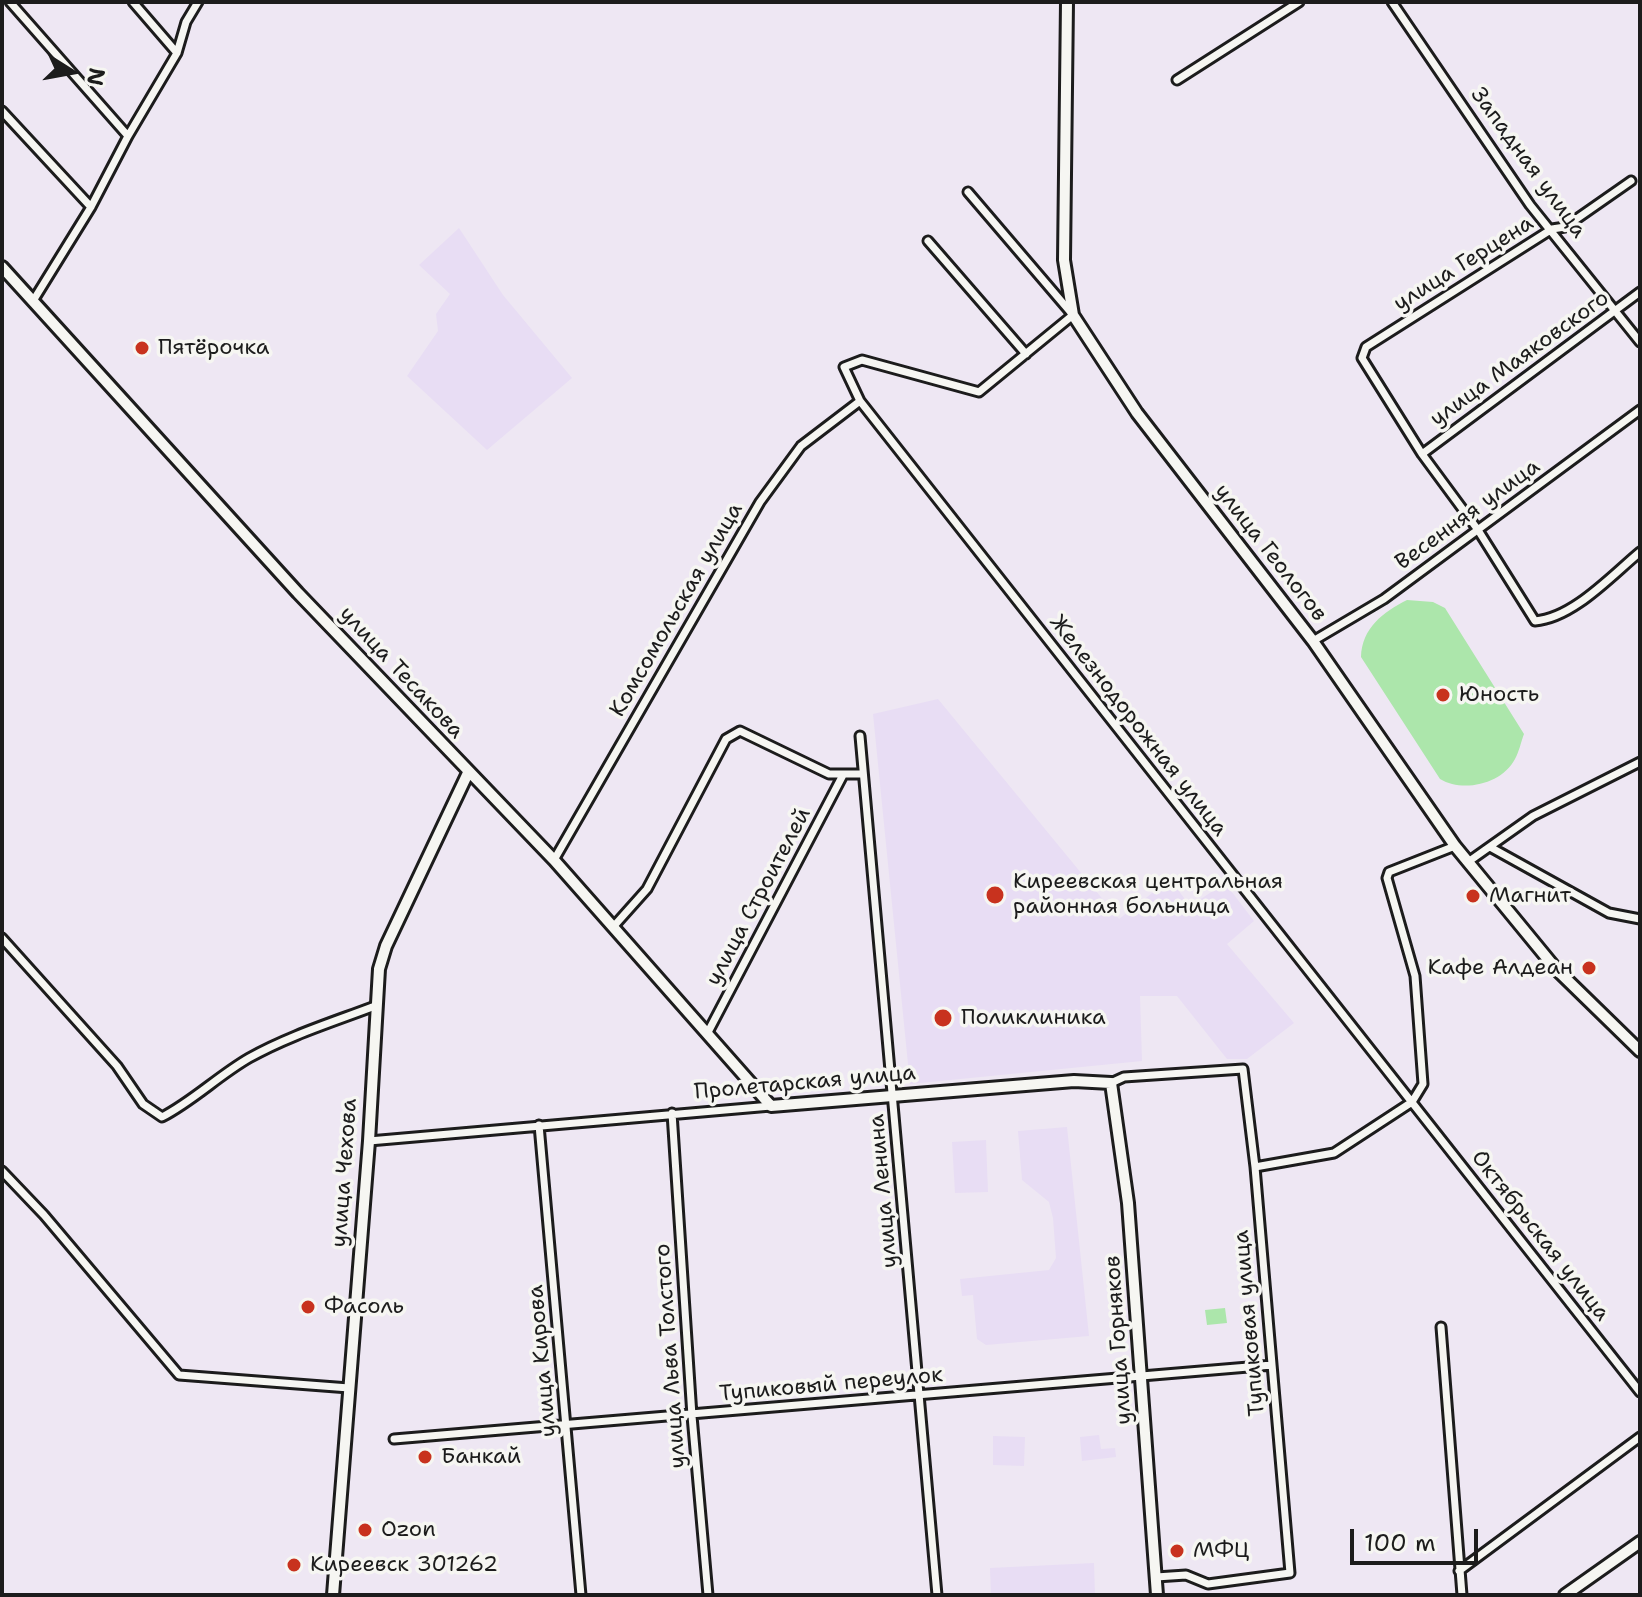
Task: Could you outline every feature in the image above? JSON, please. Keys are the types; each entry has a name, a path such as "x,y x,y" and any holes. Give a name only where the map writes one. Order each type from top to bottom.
{"main road":[{"name":"улица Геологов","path":"1067,2 1064,260 1073,315 1137,413 1313,641 1455,846 1556,969 1640,1051"},
{"name":"улица Тесакова","path":"2,267 298,593 554,860 771,1106"},
{"name":"улица Чехова","path":"333,1595 369,1141 379,969 386,946 468,773"},
{"name":"Пролетарская улица","path":"771,1106 1074,1081 1111,1083"},
{"name":"улица Горняков","path":"1111,1083 1128,1203 1157,1595"},
{"path":"1565,1595 1640,1542"}],"street":[{"path":"10,2 128,136"},
{"path":"133,2 177,53"},
{"path":"33,301 91,207 177,53 186,22 198,2"},
{"path":"1177,80 1299,2"},
{"name":"Западная улица","path":"1392,2 1530,205 1640,342"},
{"path":"2,111 91,207"},
{"name":"улица Герцена","path":"1422,454 1362,358 1366,347 1552,229 1565,227 1631,181"},
{"path":"928,241 1026,354 1073,315 968,192"},
{"name":"улица Маяковского","path":"1422,454 1640,292"},
{"name":"Железнодорожная улица","path":"1026,354 979,392 862,360 844,367 860,401 1412,1102"},
{"name":"Комсомольская улица","path":"554,860 760,502 801,446 860,401"},
{"name":"Весенняя улица","path":"1313,641 1384,599 1640,410"},
{"path":"1422,454 1478,530 1535,621 1566,613 1640,552"},
{"path":"614,926 647,889 726,739 740,731 829,774 863,774"},
{"name":"улица Ленина","path":"860,736 937,1595"},
{"path":"1468,862 1533,816 1640,762"},
{"name":"улица Строителей","path":"707,1034 843,775"},
{"path":"1255,1167 1334,1153 1412,1102 1423,1084 1415,976 1387,878 1389,872 1455,846"},
{"path":"1490,847 1609,913 1640,919"},
{"path":"2,938 117,1066 143,1104 162,1117 249,1059 283,1042 375,1006"},
{"name":"Пролетарская улица","path":"1111,1083 1124,1077 1243,1069"},
{"name":"Тупиковая улица","path":"1156,1577 1186,1575 1208,1584 1290,1573 1255,1167 1243,1069"},
{"name":"Октябрьская улица","path":"1412,1102 1640,1392"},
{"name":"Пролетарская улица","path":"369,1141 771,1106"},
{"name":"улица Льва Толстого","path":"672,1113 692,1416 708,1595"},
{"name":"улица Кирова","path":"539,1125 581,1595"},
{"path":"2,1171 44,1215 179,1375 349,1388"},
{"path":"1441,1327 1462,1595"},
{"name":"Тупиковый переулок","path":"394,1439 1272,1365"},
{"path":"1459,1571 1640,1437"}],"shaded area":[{"path":"459,228 503,295 572,378 487,450 407,376 438,331 436,314 450,294 419,265"},
{"name":"Киреевская центральная районная больница","path":"938,699 1119,919 1170,879 1190,906 1225,883 1254,921 1227,944 1294,1023 1247,1059 1227,1059 1177,996 1140,996 1142,1061 910,1084 873,714"},
{"path":"1067,1127 1089,1336 986,1345 977,1339 973,1295 962,1296 960,1279 1049,1270 1056,1258 1053,1218 1049,1202 1022,1180 1018,1131"},
{"path":"986,1140 988,1192 955,1193 952,1142"},
{"path":"1099,1435 1101,1449 1115,1448 1116,1457 1082,1461 1080,1437"},
{"path":"993,1436 1025,1437 1024,1466 993,1465"},
{"path":"1094,1563 1095,1595 991,1595 990,1568"}],"green space":[{"name":"Юность","path":"1407,600 1433,602 1445,608 1524,734 1509,768 1492,780 1460,785 1440,779 1361,657 1365,638 1375,622"},
{"path":"1225,1308 1227,1323 1207,1325 1205,1310"}],"place":[{"name":"Пятёрочка","path":"142,348"},
{"name":"Юность","path":"1443,695"},
{"name":"Киреевская центральная районная больница","path":"995,895"},
{"name":"Магнит","path":"1473,896"},
{"name":"Кафе Алдеан","path":"1589,968"},
{"name":"Поликлиника","path":"943,1018"},
{"name":"Фасоль","path":"308,1307"},
{"name":"Банкай","path":"425,1457"},
{"name":"Ozon","path":"365,1530"},
{"name":"МФЦ","path":"1177,1551"},
{"name":"Киреевск 301262","path":"294,1565"}]}
